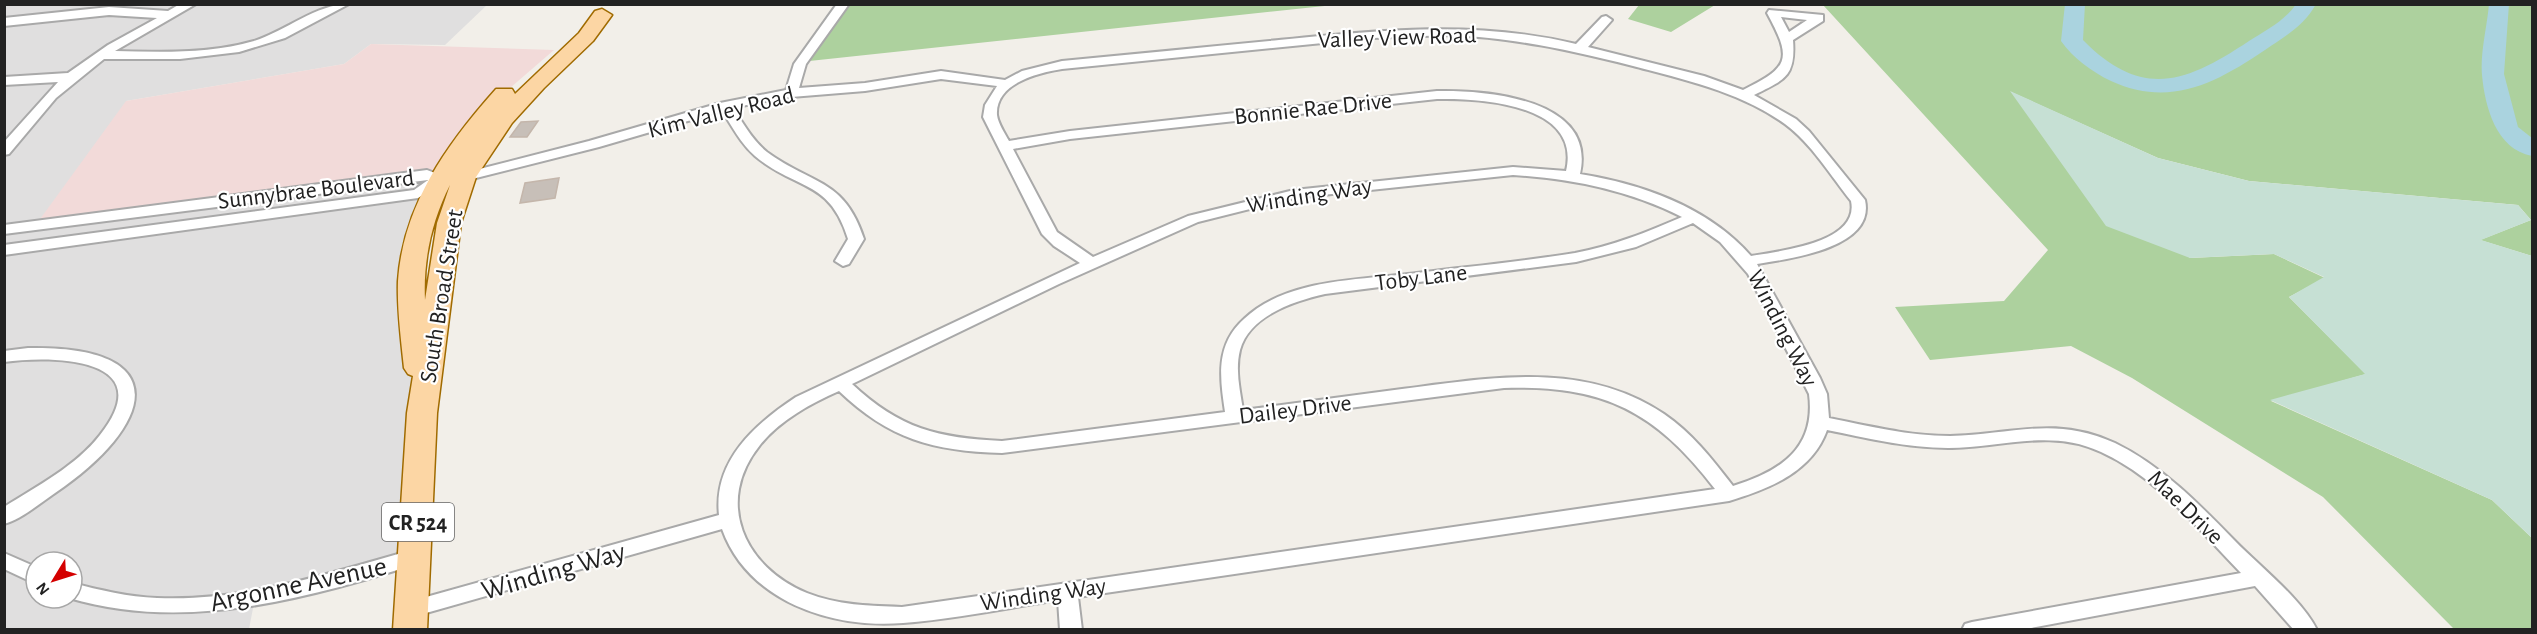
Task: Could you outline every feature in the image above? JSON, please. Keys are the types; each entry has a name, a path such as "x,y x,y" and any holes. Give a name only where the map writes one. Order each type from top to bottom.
{"main road":[{"name":"South Broad Street","path":"411,619 422,413 446,232 464,177 504,120 540,73 608,10"},
{"name":"South Broad Street","path":"422,413 412,272 418,235 438,179 479,122 510,88 540,73"}],"street":[{"path":"5,150 47,100 71,77 102,55 190,4"},
{"path":"102,55 190,55 234,50 274,38 343,4"},
{"path":"791,93 800,64 843,4"},
{"path":"4,22 109,11 172,15"},
{"path":"1579,49 1606,20"},
{"name":"Valley View Road","path":"1091,263 1059,243 1050,234 990,117 989,109 998,92 1007,84 1032,72 1062,65 1389,32 1493,33 1544,40 1699,79 1744,94 1775,111 1804,134 1852,190 1860,209 1851,228 1826,244 1749,261"},
{"path":"1744,94 1781,76 1787,69 1790,62 1787,39"},
{"name":"Kim Valley Road","path":"438,179 464,177 594,144 725,106 791,93 865,87 941,75 971,77 1007,84"},
{"path":"4,81 71,77"},
{"name":"Bonnie Rae Drive","path":"1005,146 1082,133 1437,95 1474,95 1523,105 1562,127 1575,146 1576,156 1572,176"},
{"path":"725,106 751,144 762,154 813,181 839,201 853,224 856,239 843,261"},
{"name":"Winding Way","path":"1485,172 1538,172 1572,176 1643,194 1694,217 1732,244 1749,261 1818,394 1819,422 1813,440 1791,467 1773,479 1729,494 902,615 867,614 835,609 785,591 765,578 738,548 728,520 726,501 730,481 738,462 752,442 784,413 841,382 1091,263 1192,219 1283,196 1485,172"},
{"name":"Sunnybrae Boulevard","path":"4,230 427,174 438,179 418,194 4,250"},
{"name":"Toby Lane","path":"1235,417 1228,365 1232,349 1250,323 1281,302 1325,289 1605,252 1650,237 1694,217"},
{"path":"4,357 54,352 93,357 119,372 125,381 128,394 120,422 90,457 68,475 4,517"},
{"name":"Dailey Drive","path":"841,382 874,414 896,428 920,437 972,446 1002,447 1503,382 1564,383 1608,394 1659,419 1689,445 1729,494"},
{"name":"Mae Drive","path":"1819,422 1888,437 1919,441 1960,442 2032,432 2072,436 2095,442 2142,465 2159,478 2307,630"},
{"name":"Winding Way","path":"411,619 728,520"},
{"name":"Argonne Avenue","path":"84,594 134,604 212,604 292,591 416,557"},
{"path":"4,560 24,570"},
{"path":"1972,630 2258,578"},
{"path":"1067,591 1071,630"}],"shaded area":[{"path":"4,5 487,5 445,45 371,44 344,64 126,101 427,174 438,179 418,235 416,557 255,598 249,629 5,629"},
{"path":"371,44 554,50 510,88 479,122 438,179 427,174 35,226 126,101 344,64"}],"green space":[{"path":"842,5 1334,5 800,62"},
{"path":"1639,5 1715,5 1671,32 1628,19"},
{"path":"1823,5 2532,5 2532,256 2480,240 2531,220 2518,205 2249,181 2158,158 2011,92 2190,258 2274,254 2325,278 2289,297 2366,374 2271,401 2492,500 2532,538 2532,629 2454,629 2323,497 2132,378 2071,346 1930,360 1895,307 2004,301 2048,250"},
{"path":"2010,91 2158,158 2249,181 2518,205 2531,220 2481,240 2532,256 2532,538 2492,500 2270,400 2365,374 2289,297 2324,277 2274,254 2190,258 2106,226"}],"building":[{"path":"538,121 527,137 510,137 521,122"},
{"path":"559,178 555,198 520,203 525,183"}],"waterway":[{"path":"2075,4 2072,41 2081,50 2102,67 2126,79 2165,87 2188,83 2228,64 2286,26 2298,16 2306,4"},
{"path":"2499,4 2493,74 2507,130 2532,149"}]}
